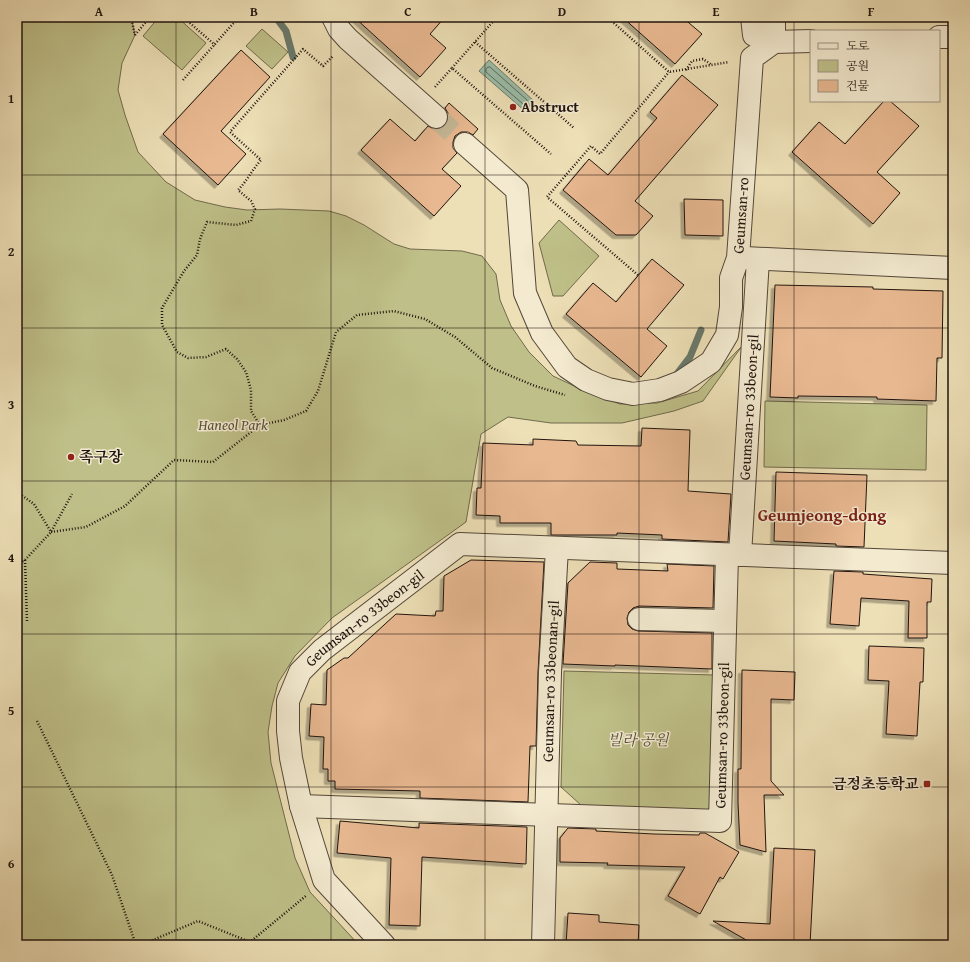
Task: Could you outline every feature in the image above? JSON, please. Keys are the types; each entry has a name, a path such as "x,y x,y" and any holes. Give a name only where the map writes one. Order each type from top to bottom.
{"street":[{"path":"333,17 339,29 348,39 436,118"},
{"path":"752,17 754,35 774,42 810,41"},
{"path":"774,17 774,42"},
{"path":"940,37 953,37"},
{"path":"752,58 774,42"},
{"name":"Geumsan-ro","path":"752,58 748,258 953,268"},
{"path":"465,144 517,190 525,293 542,333 567,366 586,380 608,389 633,394 660,390 682,382 711,362 727,335 731,307 731,278 748,258"},
{"name":"Geumsan-ro 33beon-gil","path":"546,814 720,821 724,621 733,555 748,258"},
{"name":"Geumsan-ro 33beon-gil","path":"384,945 324,880 301,806 291,758 288,731 288,701 300,672 322,650 460,544 733,555 895,554 953,563"},
{"name":"Geumsan-ro 33beonan-gil","path":"543,945 550,672 557,548"},
{"path":"639,619 724,621"},
{"path":"301,806 546,814"}],"path":[{"path":"131,17 135,35 150,17"},
{"path":"183,17 215,44"},
{"path":"183,80 239,17"},
{"path":"420,104 497,17"},
{"path":"607,17 669,72"},
{"path":"260,425 251,411 251,390 246,372 237,359 226,349 206,357 188,358 176,352 162,325 162,308 184,271 197,255 200,239 207,222 236,225 251,221 255,209 251,201 238,190 246,182 252,169 261,160 230,132 303,49 323,66 348,39"},
{"path":"475,42 574,128"},
{"path":"638,275 547,197 591,146 600,154 669,72 752,58"},
{"path":"686,70 692,61 703,59 713,65"},
{"path":"452,68 551,154"},
{"path":"51,532 86,527 125,506 174,460 213,462 260,425 284,420 306,411 318,391 336,332 357,315 394,311"},
{"path":"17,492 34,504 51,532"},
{"path":"17,564 25,560 51,532 72,494"},
{"path":"25,560 27,621"},
{"path":"37,721 112,875 136,945"},
{"path":"141,945 198,921 250,942 310,892"}],"green space":[{"name":"Haneol Park","path":"17,17 131,17 135,35 122,63 118,90 138,152 166,182 195,200 225,207 247,210 280,209 329,211 346,216 364,225 394,244 410,249 462,251 482,256 496,274 500,300 511,326 529,352 553,376 587,392 620,404 657,403 698,391 742,346 703,401 674,411 622,423 551,423 508,417 481,434 466,522 332,618 295,656 278,683 272,706 268,732 271,763 295,858 310,892 359,945 17,945"},
{"path":"159,17 177,17 206,43 182,70 143,36"},
{"path":"262,29 288,52 272,69 246,46"},
{"path":"559,220 599,256 563,296 553,296 539,243"},
{"path":"765,401 927,405 926,470 764,467"},
{"name":"빌라 공원","path":"564,671 715,675 712,810 582,806 561,787"}],"water":[{"path":"489,60 534,101 525,111 479,71"}],"building":[{"path":"354,17 445,17 430,34 446,48 420,77"},
{"path":"622,17 682,17 702,34 675,64"},
{"path":"241,50 270,77 221,131 246,154 218,185 163,134"},
{"path":"682,75 718,105 635,201 653,216 636,235 616,235 563,190 589,159 608,175 657,118 650,112"},
{"path":"883,102 891,102 919,126 877,172 900,193 873,224 792,152 819,122 845,144"},
{"path":"449,103 478,129 473,135 468,132 461,132 455,136 453,148 457,153 442,169 461,186 434,216 361,150 390,119 415,141 428,126 434,129 440,129 445,126 448,120 448,113 445,108"},
{"path":"684,199 723,200 723,236 685,235"},
{"path":"652,259 684,285 647,329 667,346 641,377 566,314 593,283 616,302"},
{"path":"775,285 873,287 873,289 943,291 942,358 937,358 936,401 877,399 877,397 770,397"},
{"path":"642,428 690,430 688,491 731,494 728,542 662,539 662,535 617,533 617,535 551,535 551,523 500,523 500,516 476,515 477,488 481,488 483,443 533,445 533,439 576,441 578,445 641,446"},
{"path":"776,472 867,475 864,547 774,541"},
{"path":"471,560 544,562 538,672 536,746 530,746 528,802 420,798 420,791 335,789 335,781 328,781 328,769 323,769 324,737 309,736 311,704 326,705 327,670 344,658 348,658 396,614 435,616 436,611 443,611 444,576"},
{"path":"590,562 617,563 617,569 668,571 667,564 714,566 713,608 639,606 633,608 629,612 627,618 628,625 632,629 638,631 712,633 712,669 563,664 568,583"},
{"path":"834,571 863,572 863,574 932,579 931,602 927,602 927,638 908,638 909,601 861,598 859,626 830,624"},
{"path":"869,646 924,648 923,682 920,682 917,736 886,734 889,681 868,680"},
{"path":"742,670 795,672 794,700 771,699 771,781 784,795 764,795 766,852 740,845 738,769 741,769"},
{"path":"340,821 419,828 419,823 527,827 526,864 422,857 420,926 389,925 391,858 337,853"},
{"path":"568,828 654,834 699,835 700,833 705,833 739,852 723,879 720,877 700,914 668,896 685,867 560,862 560,838"},
{"path":"774,848 815,850 810,945 755,945 713,921 770,924"},
{"path":"568,913 599,915 599,922 639,925 638,945 566,945"}],"waterway":[{"path":"277,19 286,31 293,57"},
{"path":"677,374 690,357 701,330"}],"tunnel":[{"path":"436,117 465,144"}],"place":[{"name":"Abstruct","path":"513,107"},
{"name":"족구장","path":"71,457"},
{"name":"금정초등학교","path":"927,784"}],"district":[{"name":"Geumjeong-dong","path":"822,515"}]}
